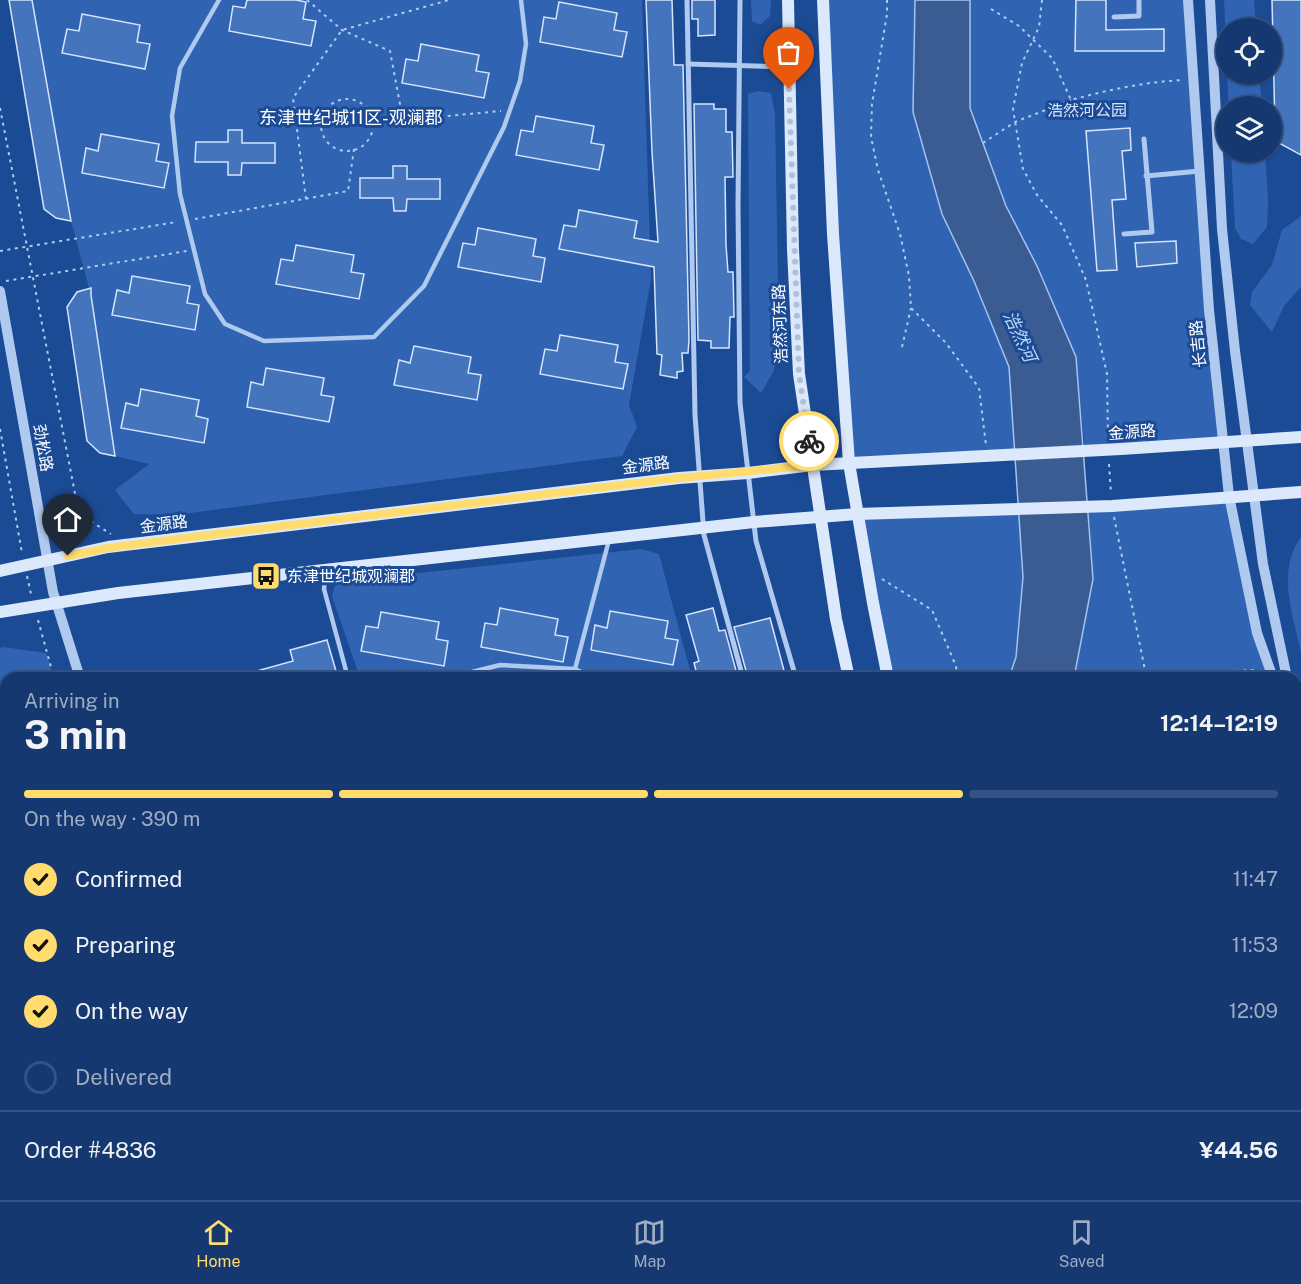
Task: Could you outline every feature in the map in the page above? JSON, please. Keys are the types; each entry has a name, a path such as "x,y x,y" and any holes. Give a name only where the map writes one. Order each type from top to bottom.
{"main road":[{"name":"浩然河东路","path":"788,0 788,67 799,374 836,619 848,672"},
{"path":"823,0 833,234 849,463 887,672"},
{"name":"金源路","path":"0,571 129,545 699,476 813,465 1108,450 1301,437"},
{"path":"0,612 118,593 754,522 857,514 1112,506 1301,492"}],"street":[{"path":"687,0 695,415 703,527 741,672"},
{"path":"740,0 738,206 740,403 756,541 794,672"},
{"path":"1114,17 1139,16 1139,0"},
{"name":"长吉路","path":"1188,0 1209,310 1229,496 1257,633 1272,672"},
{"path":"1210,0 1222,229 1263,564 1286,672"},
{"path":"688,64 788,67"},
{"path":"1125,234 1152,232 1144,139"},
{"path":"1146,176 1200,171"},
{"name":"劲松路","path":"0,291 48,561 57,603 78,672"}],"lane":[{"path":"219,0 180,68 172,116 180,194 205,294 225,324 264,341 374,337 424,286 499,138 520,81 526,44 520,0"},
{"path":"575,669 610,537"},
{"path":"326,569 324,589 346,672"},
{"path":"472,672 500,665 575,669 581,672"}],"path":[{"path":"307,0 342,30 390,51 403,120"},
{"path":"306,199 293,98 342,30 449,0"},
{"path":"887,0 887,14 872,104 871,137 878,170 900,234 909,276 912,308 902,348"},
{"path":"1042,0 1039,27 1022,63 1013,109 1023,169 1037,195 1062,225 1086,280 1107,374 1108,450 1112,506 1144,672"},
{"path":"991,9 1019,26 1052,58 1071,100"},
{"path":"982,143 1016,122 1071,100 1147,83 1194,80"},
{"path":"343,99 360,102 371,114 373,123 369,139 354,149 337,149 324,138 321,130 321,122 328,106 343,99"},
{"path":"0,108 79,514 129,545"},
{"path":"373,123 510,110"},
{"path":"0,282 194,249"},
{"path":"912,308 946,343 979,388 988,456"},
{"path":"867,569 932,610 956,672"}],"green space":[{"path":"32,0 642,0 651,279 629,405 637,427 622,456 175,515 134,514 115,490 149,464 115,456 91,295 71,221"},
{"path":"751,0 771,0 770,16 760,25 752,21"},
{"path":"823,0 915,0 913,112 942,214 974,281 1009,367 1015,455 849,463"},
{"name":"浩然河公园","path":"970,0 1188,0 1223,442 1085,451 1076,357 1037,266 1006,206 970,108"},
{"path":"1224,0 1254,0 1255,18 1225,18"},
{"path":"1228,84 1260,84 1261,96 1228,96"},
{"path":"758,91 771,93 775,114 779,348 774,370 761,393 744,377 750,371 748,94"},
{"path":"1232,162 1266,162 1267,227 1253,244 1241,239 1235,228"},
{"path":"1301,216 1301,287 1284,306 1272,332 1250,305 1252,292 1272,265 1282,230"},
{"path":"1229,496 1272,672 1075,672 1093,579 1088,506"},
{"path":"1019,508 1022,572 1021,616 1011,672 887,672 857,514"},
{"path":"1301,537 1301,652 1291,608 1288,579 1293,550"},
{"path":"641,549 659,554 690,672 358,672 332,596 336,582"},
{"path":"0,648 46,653 52,672 0,672"}],"water":[{"name":"浩然河","path":"915,0 970,0 970,108 1006,206 1037,266 1076,357 1093,579 1075,672 1011,672 1016,657 1023,577 1009,367 974,281 942,214 913,112"}],"building":[{"path":"9,0 32,0 71,221 56,218 44,209"},
{"path":"247,0 306,2 303,19 316,21 311,46 229,31 233,6 245,8"},
{"path":"646,0 672,0 674,65 683,65 689,340 688,353 682,353 683,371 677,372 677,378 660,375 662,355 657,354 654,267 559,249 564,225 576,227 579,210 637,221 634,238 658,242"},
{"path":"692,0 715,0 715,35 698,36 698,19 692,19"},
{"path":"1076,0 1106,0 1106,30 1164,29 1164,51 1075,51"},
{"path":"1272,0 1301,0 1301,155 1282,145 1282,96 1274,96 1274,84 1282,84 1282,18 1272,18"},
{"path":"559,2 617,13 614,30 627,32 622,57 540,42 544,17 556,19"},
{"path":"82,14 140,25 137,42 150,44 145,69 62,53 67,29 79,31"},
{"path":"421,44 479,55 476,71 489,73 484,98 402,83 406,59 418,61"},
{"path":"694,104 714,104 714,109 726,109 726,132 732,132 733,177 725,177 728,272 733,272 734,317 730,317 729,348 711,348 711,341 698,340"},
{"path":"536,116 594,126 591,143 604,145 599,170 516,155 521,130 533,132"},
{"path":"1130,128 1131,150 1122,151 1126,199 1112,200 1117,270 1097,271 1086,131"},
{"path":"228,130 242,130 242,143 275,143 275,163 242,163 241,175 228,175 228,162 195,162 196,142 228,142"},
{"path":"101,134 159,144 156,161 169,163 164,188 82,173 86,148 98,151"},
{"path":"393,166 407,166 407,179 440,179 440,199 407,199 406,211 394,211 393,198 360,198 360,178 393,178"},
{"path":"478,228 536,239 533,256 545,258 541,282 458,267 463,243 475,245"},
{"path":"1176,241 1177,263 1137,267 1135,243"},
{"path":"296,245 354,255 351,272 364,274 359,299 276,284 281,259 293,261"},
{"path":"132,276 190,286 187,303 199,305 195,330 112,315 117,290 129,293"},
{"path":"91,288 115,456 100,453 87,441 67,307 77,292"},
{"path":"560,335 618,345 615,362 628,364 623,389 540,374 545,349 557,351"},
{"path":"414,346 471,357 468,373 481,375 477,400 394,385 399,360 410,363"},
{"path":"266,368 324,378 321,395 334,397 329,422 247,407 251,382 263,385"},
{"path":"141,389 199,400 196,416 208,419 204,443 121,428 126,403 138,406"},
{"path":"500,608 558,619 555,635 568,637 563,662 481,647 485,623 497,625"},
{"path":"713,608 719,631 725,630 736,672 696,672 694,663 699,661 686,615"},
{"path":"610,611 668,621 665,638 678,640 673,665 591,650 595,625 607,628"},
{"path":"381,612 439,622 436,639 448,641 444,666 361,651 366,626 378,628"},
{"path":"770,618 784,672 746,672 734,627"},
{"path":"327,640 336,672 253,672 293,661 290,650"}],"way so far":[{"path":"789,89 799,374 809,441"}],"place":[{"name":"东津世纪城观澜郡","path":"266,576"}],"district":[{"name":"东津世纪城11区-观澜郡","path":"351,117"}],"route":[{"path":"68,556 108,548 192,537 679,478 813,465 809,441"}]}
